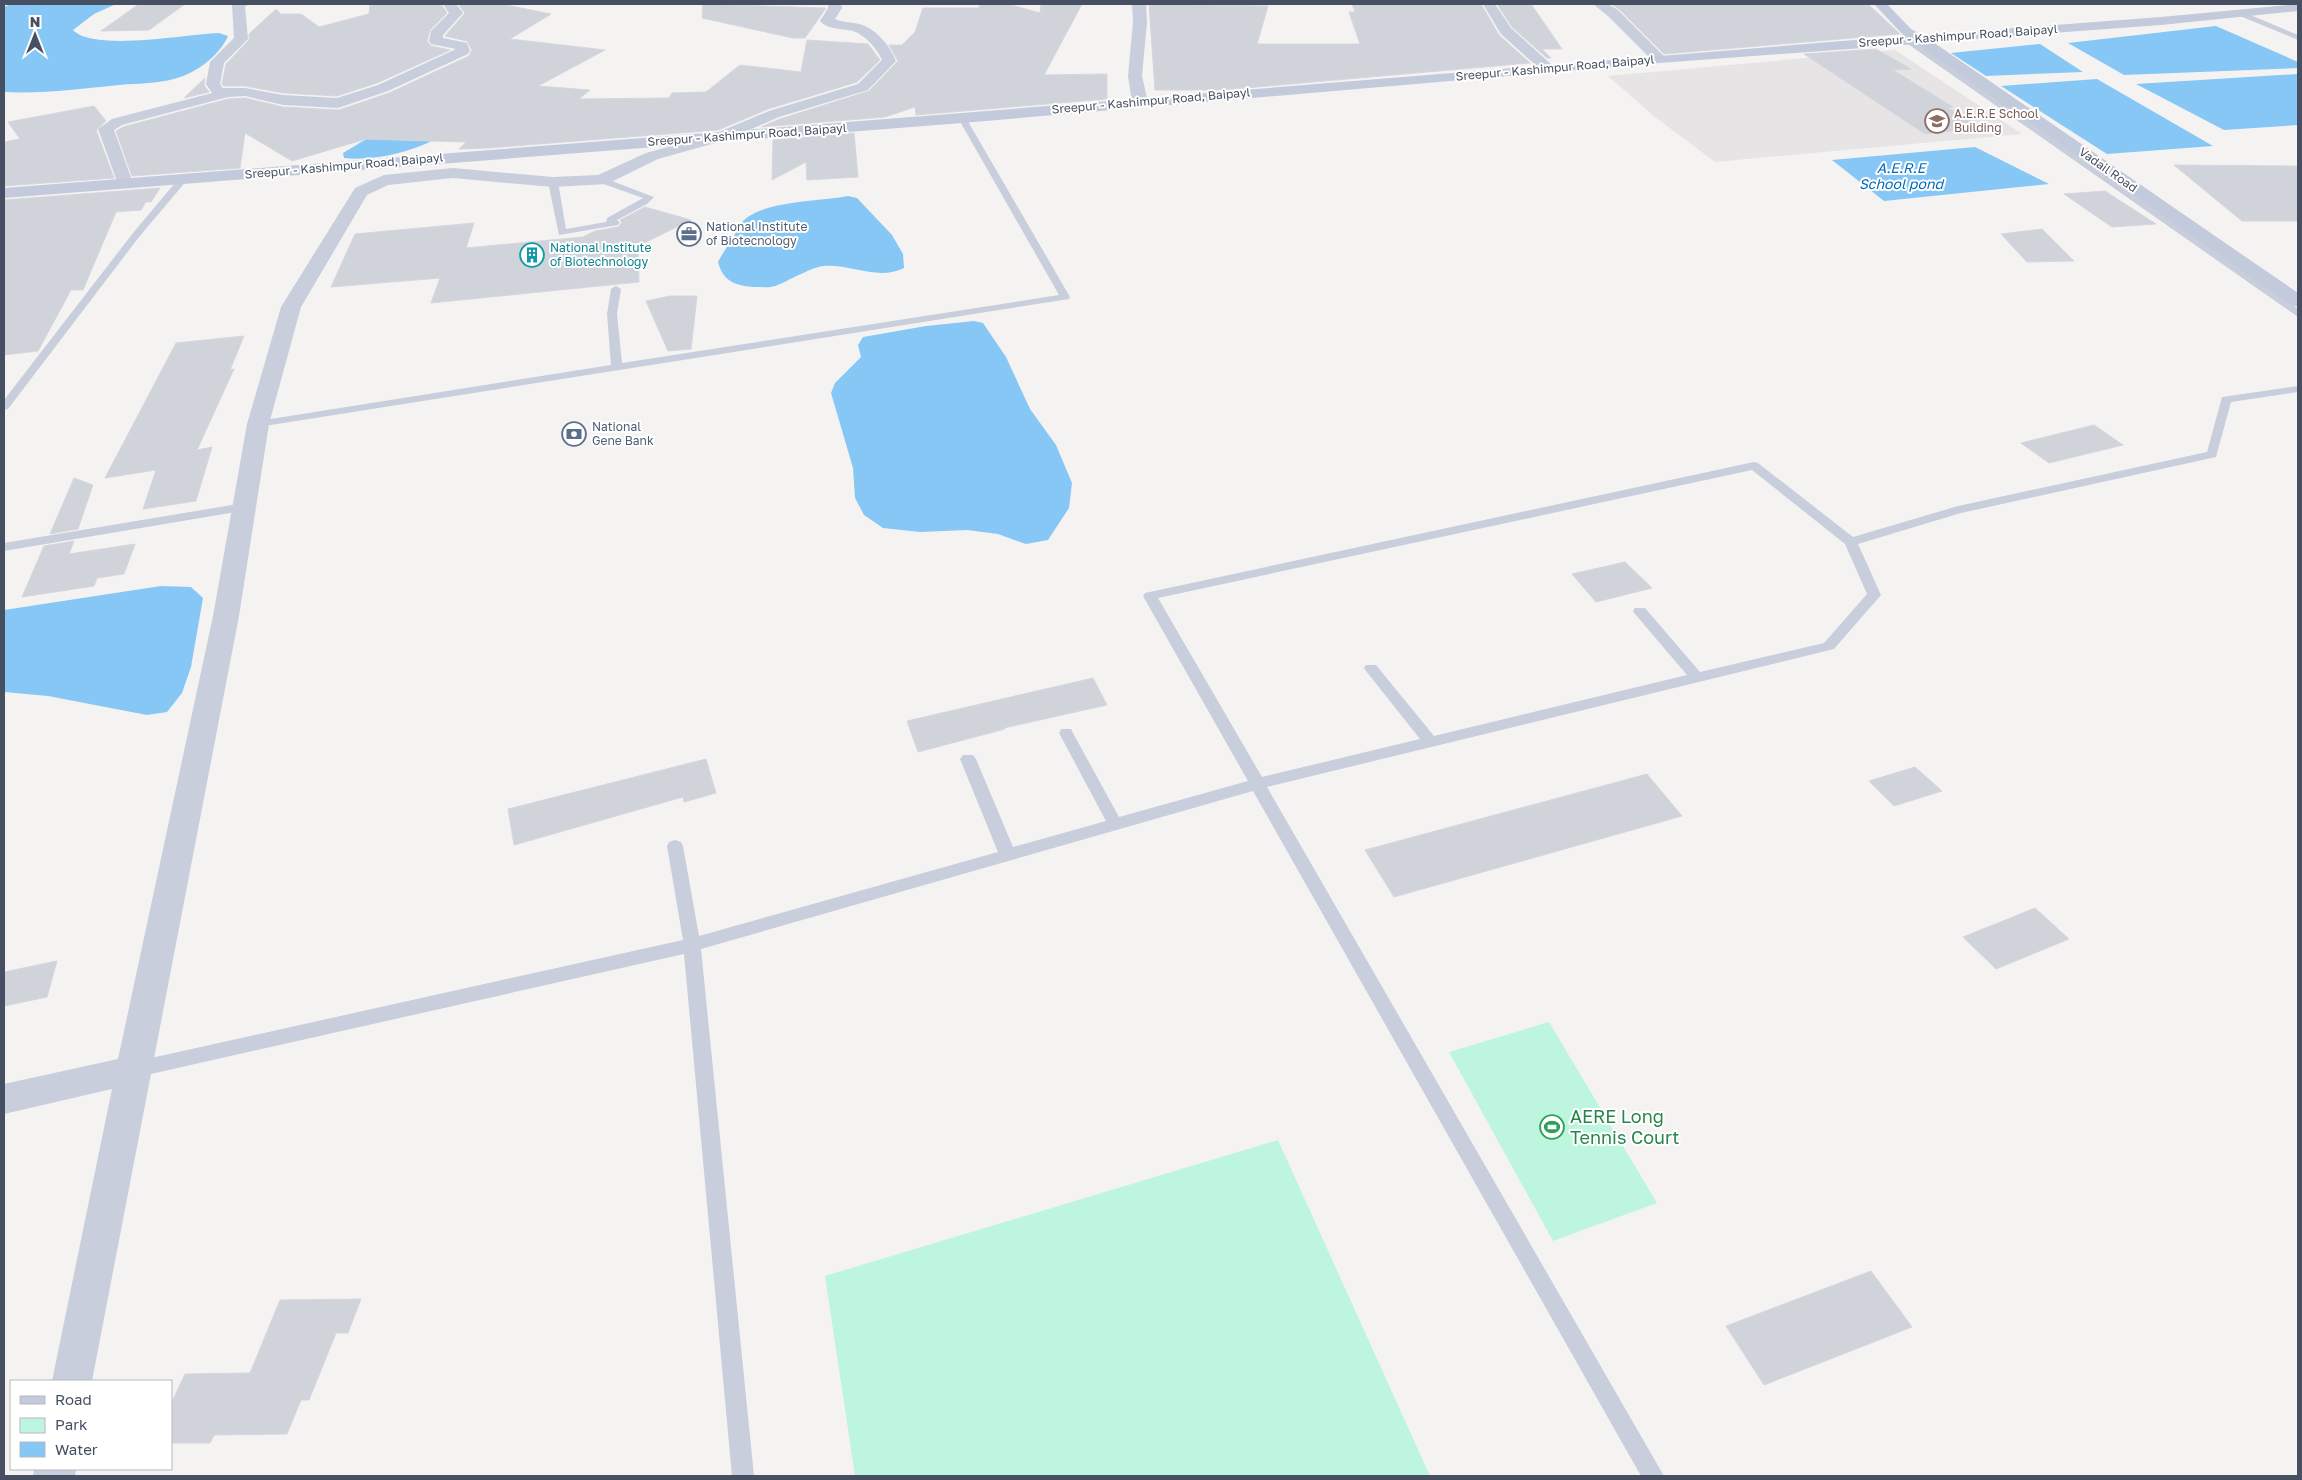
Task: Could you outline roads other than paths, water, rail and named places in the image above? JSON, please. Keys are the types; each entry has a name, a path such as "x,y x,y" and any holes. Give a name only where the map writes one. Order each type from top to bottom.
{"street":[{"path":"241,4 238,5 242,14 239,29 241,39 217,62 213,84 218,91 245,92 283,100 338,103 383,88 463,51 462,46 436,41 436,34 456,13 449,4"},
{"path":"72,1380 133,1070 224,626 258,424 291,307 361,192 384,180 452,173 553,182 601,180 652,156 720,137 774,114 863,86 889,61 880,45 861,29 843,27 827,21 835,8 834,4"},
{"path":"1139,4 1140,22 1134,76 1140,102"},
{"path":"1489,4 1506,31 1547,68"},
{"path":"1599,4 1613,13 1659,59"},
{"name":"Vadail Road","path":"1880,4 1914,39 2298,301"},
{"name":"Sreepur - Kashimpur Road, Baipayl","path":"4,193 962,118 1547,68 2243,14 2298,7"},
{"path":"125,183 106,129 118,122 228,92"},
{"path":"4,1099 133,1070"}],"lane":[{"path":"2243,14 2298,38"},
{"path":"1914,39 2298,314"},
{"path":"258,424 1065,297 962,118"},
{"path":"4,407 136,235 183,179"},
{"path":"553,182 562,233 615,223 610,220 644,202 649,197 601,180"},
{"path":"616,289 612,314 617,368"},
{"path":"1851,542 1958,510 2212,454 2226,399 2298,389"},
{"path":"133,1070 692,945 1257,784 1829,646 1874,595 1851,542 1754,466 1150,596 1257,784 1653,1476"},
{"path":"4,547 244,507"},
{"path":"1640,611 1697,678"},
{"path":"1372,668 1430,742"},
{"path":"1066,732 1115,824"},
{"path":"968,758 1008,855"},
{"path":"675,846 692,945 743,1476"}],"water":[{"path":"11,4 116,4 94,14 73,30 84,36 100,40 142,40 219,33 228,36 220,49 209,60 196,70 176,79 61,91 4,92 4,7"},
{"path":"2216,26 2298,62 2298,68 2124,75 2068,43"},
{"path":"2040,44 2083,72 1986,76 1951,53"},
{"path":"2298,74 2298,125 2224,130 2136,84"},
{"path":"2097,79 2213,146 2107,154 2001,86"},
{"path":"368,138 434,140 413,149 390,155 355,159 344,158 343,153"},
{"name":"A.E.R.E School pond","path":"1975,147 2049,184 1884,201 1832,160"},
{"path":"848,196 857,198 892,235 903,254 904,268 894,272 875,273 824,266 775,286 768,287 737,284 727,278 720,269 718,262 738,228 747,217 759,211 789,203"},
{"path":"974,321 983,323 1006,357 1030,409 1056,445 1072,483 1069,508 1048,540 1026,544 998,534 967,530 920,532 883,528 864,515 855,498 853,468 831,393 835,383 861,357 858,345 863,337 926,326"},
{"path":"161,586 191,587 203,598 191,667 182,693 167,712 147,715 48,696 4,692 4,610"}],"place":[{"name":"A.E.R.E School Building","path":"1937,121"},
{"name":"National Institute of Biotecnology","path":"689,234"},
{"name":"National Institute of Biotechnology","path":"532,255"},
{"name":"National Gene Bank","path":"574,434"},
{"name":"AERE Long Tennis Court","path":"1552,1127"}]}
